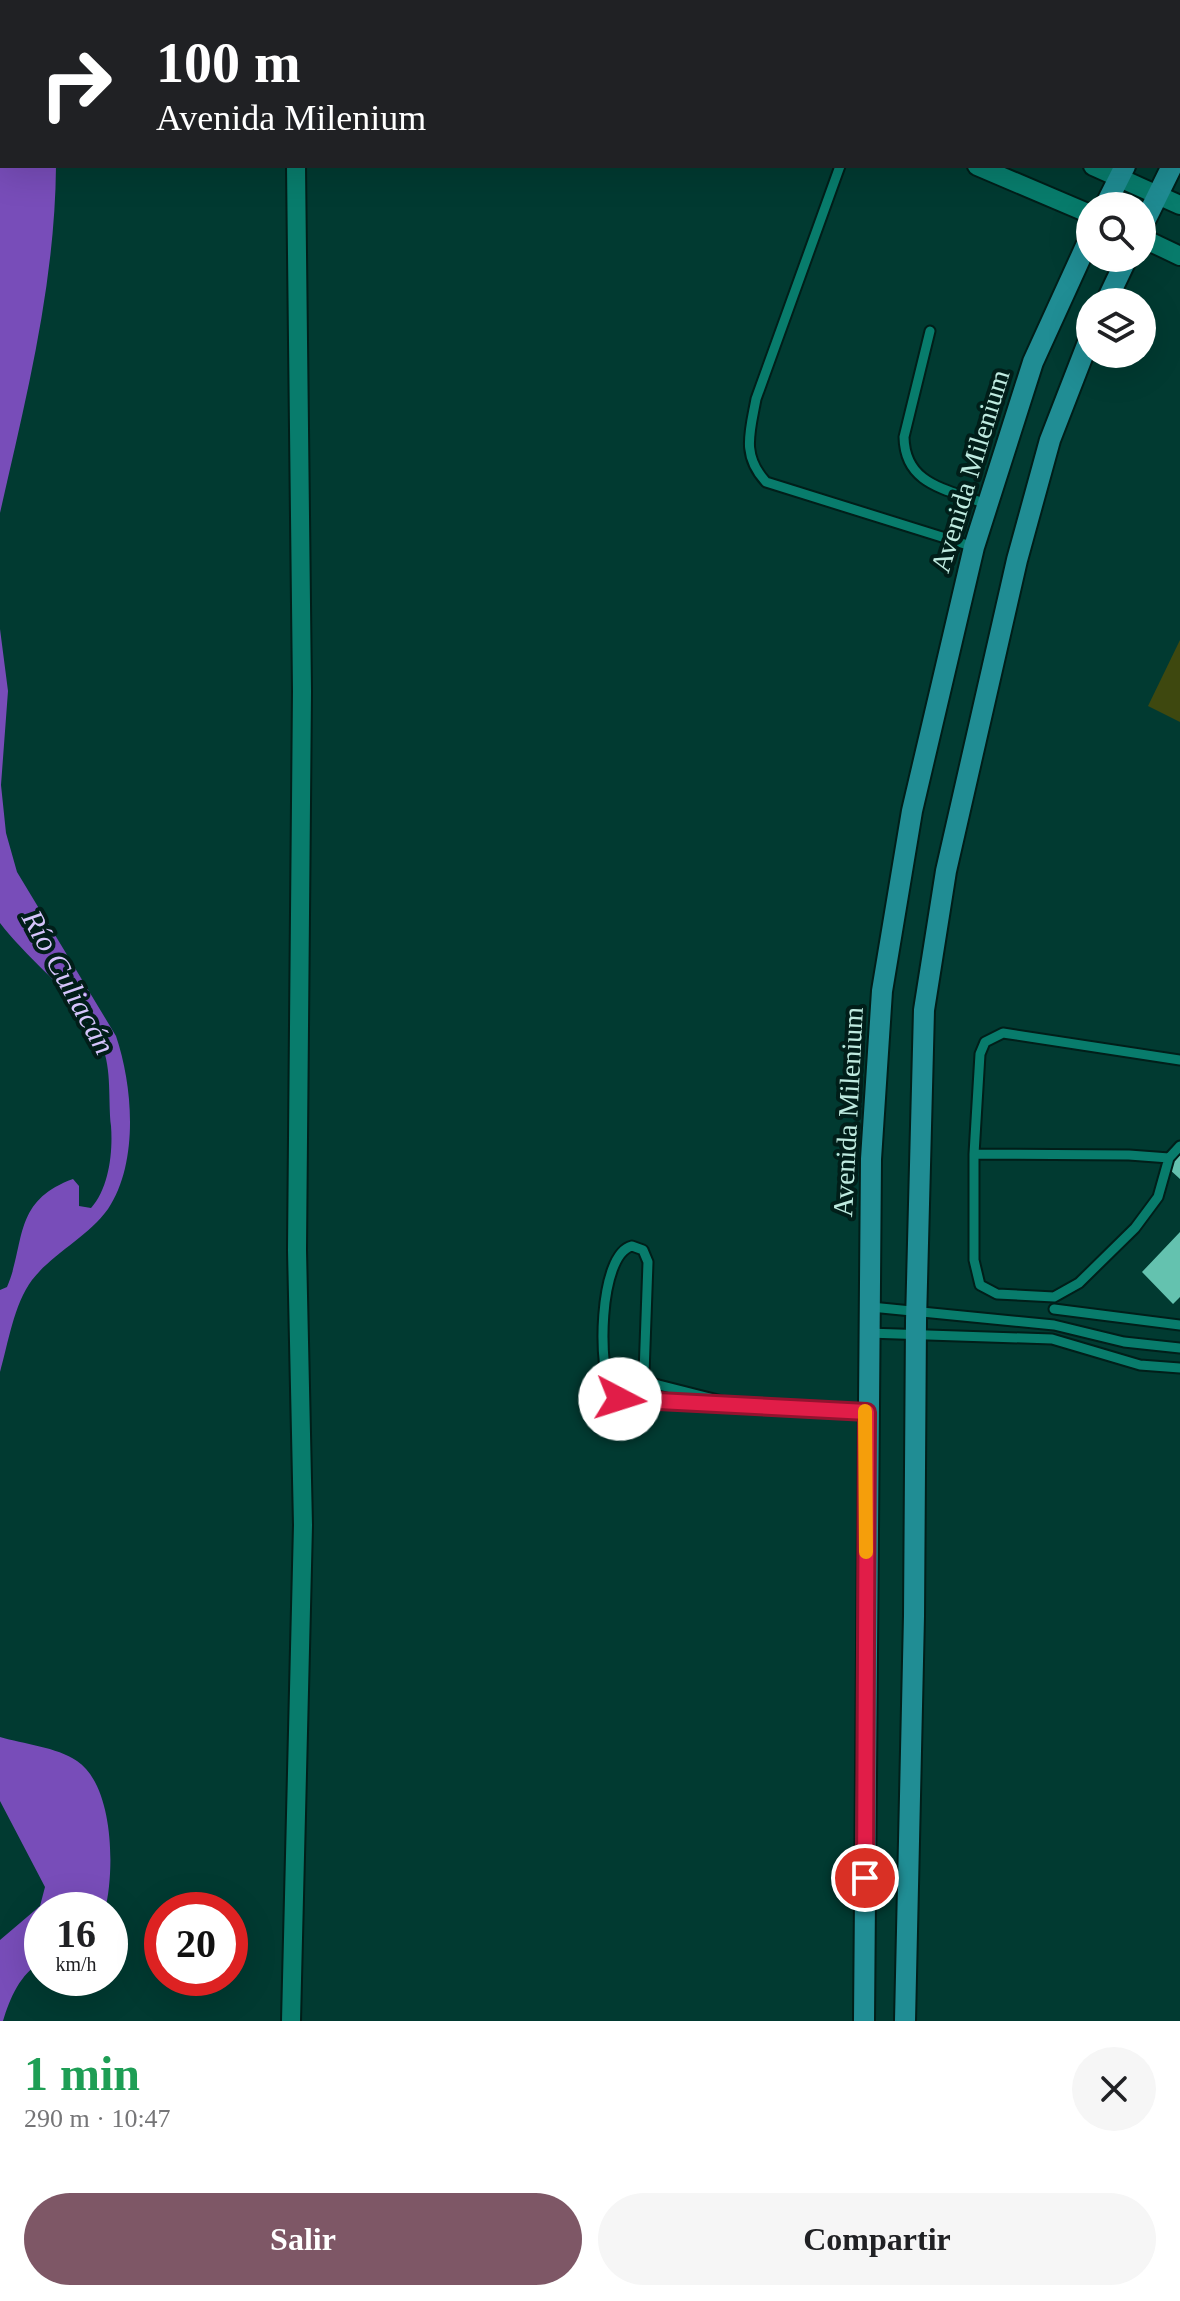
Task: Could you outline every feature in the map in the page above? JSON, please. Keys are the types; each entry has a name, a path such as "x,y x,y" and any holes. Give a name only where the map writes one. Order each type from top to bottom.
{"street":[{"path":"291,2021 303,1525 297,1250 302,691 296,168"},
{"path":"982,168 1076,208"},
{"path":"1156,198 1171,168"},
{"path":"1112,192 1122,171 1180,205"},
{"path":"1156,245 1180,256"},
{"name":"Avenida Milenium","path":"864,2021 868,1333 872,1143 882,991 912,811 974,547 1033,362 1076,268"},
{"path":"905,2021 914,1632 915,1334 924,1010 946,871 1017,560 1050,440 1078,368"}],"lane":[{"path":"839,168 756,399 749,438 751,466 766,482 974,547"},
{"path":"930,331 904,437 904,454 910,468 920,478 986,504"},
{"path":"1180,1060 1003,1033 992,1037 980,1054 974,1154 974,1260 980,1285 997,1294 1054,1297 1079,1283 1135,1228 1158,1197 1169,1158 1180,1146"},
{"path":"974,1154 1169,1158"},
{"path":"643,1402 648,1262 643,1250 632,1246 619,1253 606,1284 606,1381 613,1396 643,1402 867,1412"},
{"path":"1052,1339 1054,1297"},
{"path":"869,1307 1054,1325 1124,1342 1180,1348"},
{"path":"1054,1309 1180,1325"},
{"path":"868,1333 1052,1339 1140,1365 1180,1368"},
{"path":"643,1381 739,1406"}],"green space":[{"path":"1180,640 1180,722 1148,706"}],"water":[{"path":"0,168 56,168 45,298 0,513"},
{"name":"Río Culiacán","path":"0,629 8,691 1,785 6,833 17,872 116,1036 126,1078 130,1124 125,1170 118,1190 100,1219 32,1280 16,1312 0,1372 0,1290 7,1287 30,1211 53,1188 73,1179 79,1186 79,1206 91,1208 106,1180 111,1136 107,1065 93,1028 69,997 0,923"},
{"path":"0,1737 60,1752 77,1761 89,1773 105,1809 110,1852 108,1892 44,1892 45,1887 0,1801"},
{"path":"24,1920 24,1978 3,2021 0,2021 0,1940"}],"building":[{"path":"1180,1155 1180,1179 1168,1168"},
{"path":"1180,1232 1180,1297 1173,1304 1142,1272"}],"slow traffic":[{"path":"865,1411 866,1552"}],"route":[{"path":"620,1399 867,1412 865,1878"}]}
